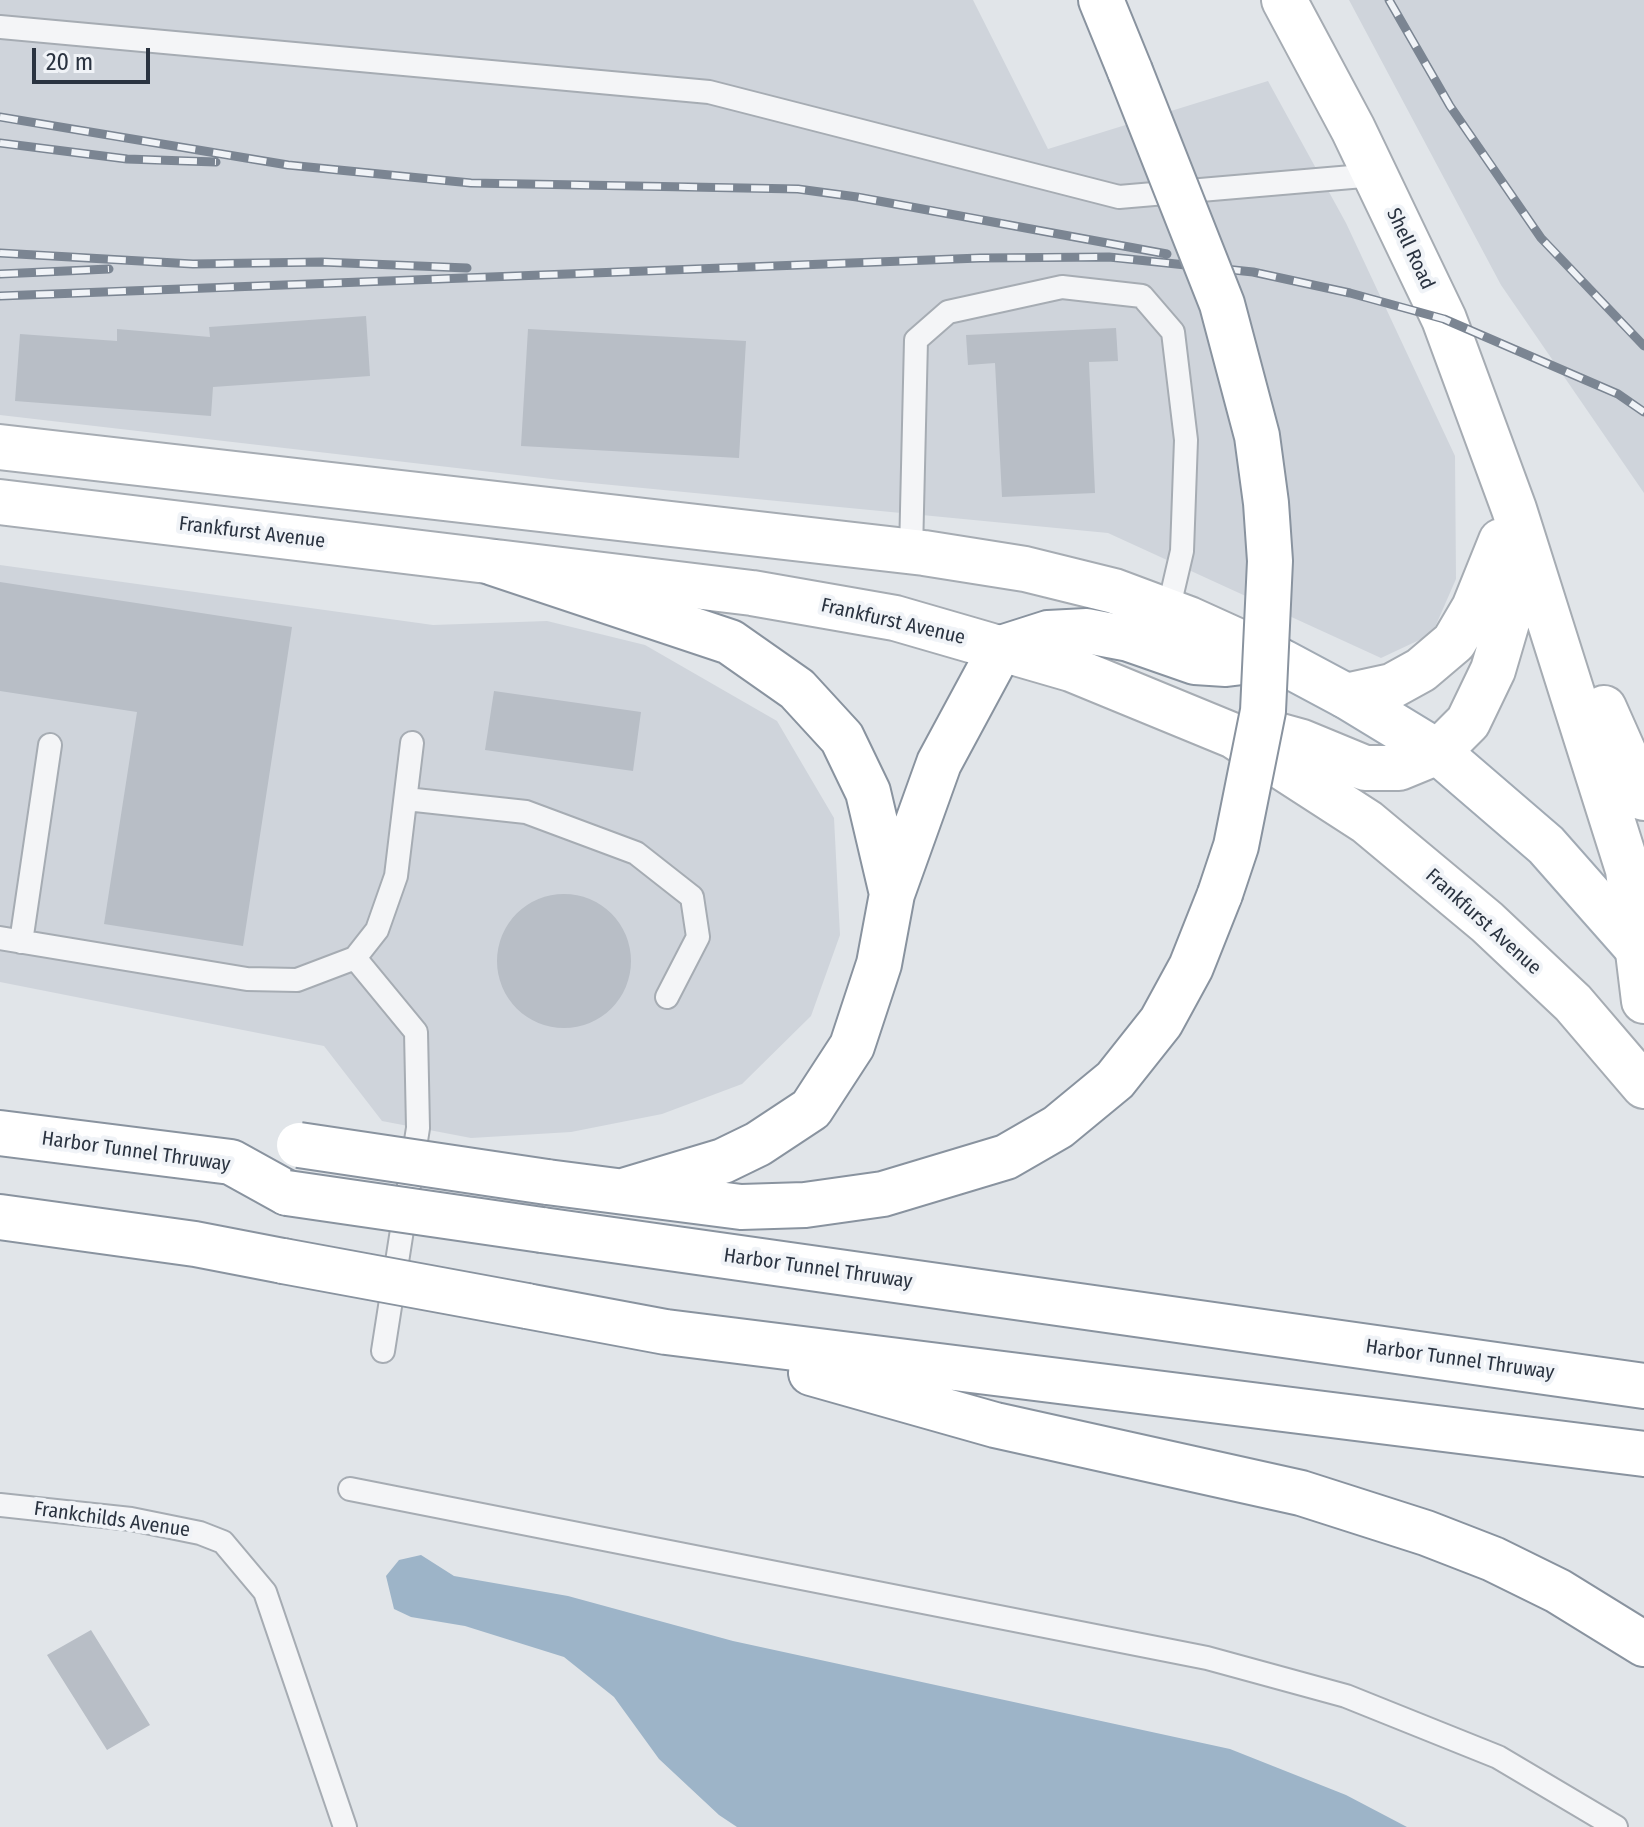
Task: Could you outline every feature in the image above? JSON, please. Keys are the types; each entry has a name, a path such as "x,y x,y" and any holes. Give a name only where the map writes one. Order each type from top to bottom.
{"main road":[{"path":"231,1162 299,1145 741,1207 805,1205 883,1194 1006,1157 1058,1127 1124,1068 1161,1022 1191,967 1236,846 1263,711 1270,561 1257,436 1222,304 1101,0"},
{"name":"Shell Road","path":"1284,0 1375,175 1444,319 1514,509 1628,870 1644,1001"},
{"path":"0,447 911,552 1025,569 1114,591 1275,658 1346,696 1438,752 1546,845 1640,950"},
{"name":"Frankfurst Avenue","path":"0,502 752,593 895,618 1001,648 1141,695 1234,736 1367,822 1487,922 1573,1003 1644,1086"},
{"path":"1346,696 1392,686 1421,670 1454,642 1474,608 1514,509"},
{"path":"1234,736 1273,734 1365,768 1399,768 1438,752 1468,722 1493,670 1508,619 1514,509"},
{"name":"Shell Road","path":"1514,509 1644,798"},
{"path":"493,563 730,642 797,689 842,738 868,792 892,894"},
{"path":"623,1191 723,1161 758,1144 811,1109 852,1046 879,964 892,894 939,763 1001,648 1048,633 1087,631 1129,639 1195,662 1226,664 1275,658"},
{"name":"Harbor Tunnel Thruway","path":"0,1133 231,1162 287,1193 1644,1386"},
{"path":"0,1217 195,1244 666,1332 1644,1454"},
{"path":"666,1332 995,1425 1301,1493 1493,1559 1558,1591 1644,1644"}],"lane":[{"path":"0,27 709,92 1119,197 1375,175"},
{"path":"911,552 916,340 948,312 1062,287 1142,296 1173,332 1186,440 1182,551 1168,611"},
{"path":"50,745 10,940 247,979 297,980 355,958 377,930 396,876 412,743"},
{"path":"406,799 526,812 636,853 692,897 698,937 667,997"},
{"path":"355,958 416,1032 418,1128 383,1351"},
{"path":"350,1489 1207,1658 1346,1696 1498,1757 1616,1827"},
{"name":"Frankchilds Avenue","path":"0,1505 131,1519 200,1533 223,1542 265,1592 345,1827"}],"shaded area":[{"path":"0,0 973,0 1048,149 1268,81 1346,223 1455,456 1456,579 1432,634 1381,658 1108,533 560,480 0,415"},
{"path":"1349,0 1644,0 1644,493 1501,285"},
{"path":"0,565 433,625 547,621 645,645 777,721 834,818 840,935 811,1016 742,1084 662,1114 571,1132 471,1138 382,1121 324,1046 0,982"}],"water":[{"path":"421,1555 454,1576 568,1596 733,1641 1230,1749 1346,1795 1407,1827 737,1827 719,1815 659,1759 614,1697 564,1657 465,1626 411,1617 394,1609 386,1576 399,1560"}],"building":[{"path":"366,316 370,376 213,387 211,416 15,401 20,334 117,341 117,329 210,337 209,327"},
{"path":"1116,328 1118,361 1089,362 1095,493 1002,497 995,363 968,365 966,335"},
{"path":"528,329 746,341 739,458 521,446"},
{"path":"0,582 292,627 243,946 104,924 137,712 0,691"},
{"path":"494,691 641,712 633,771 485,750"},
{"path":"564,894 590,899 612,913 626,935 631,961 626,987 612,1009 590,1023 564,1028 538,1023 516,1009 502,987 497,961 502,935 516,913 538,899"},
{"path":"91,1630 150,1725 107,1750 47,1655"}],"railway":[{"path":"1389,0 1450,106 1541,238 1644,346"},
{"path":"0,117 288,165 471,183 798,189 1167,254"},
{"path":"0,143 127,159 216,162"},
{"path":"0,253 193,264 322,262 467,268"},
{"path":"0,296 980,258 1109,257 1253,272 1350,293 1444,319 1618,394 1644,412"},
{"path":"0,274 109,269"}]}
